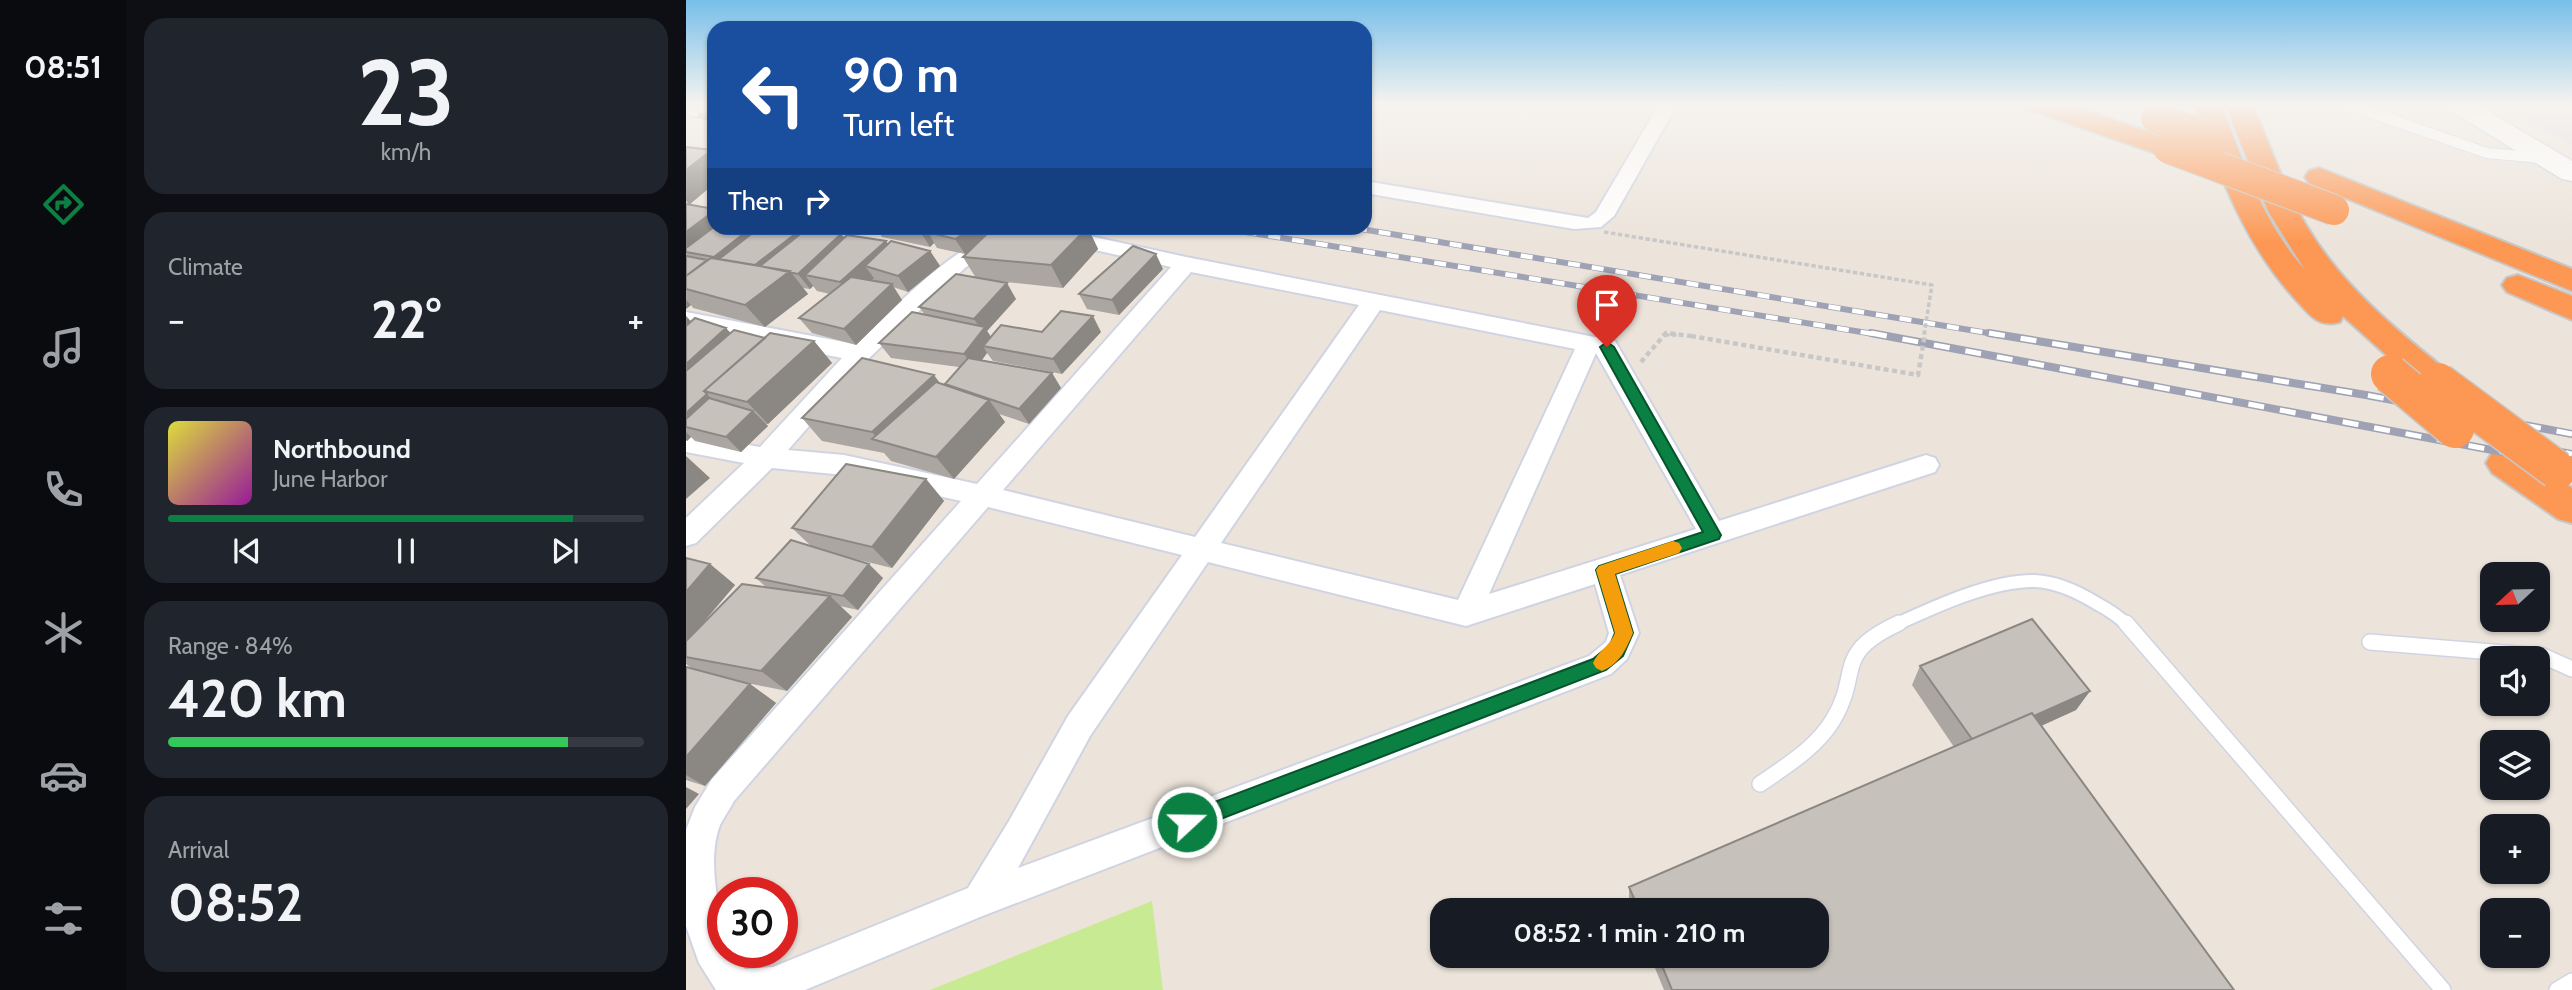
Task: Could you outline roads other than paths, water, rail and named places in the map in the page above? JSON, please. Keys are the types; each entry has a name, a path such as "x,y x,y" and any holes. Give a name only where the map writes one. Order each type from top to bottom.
{"highway":[{"path":"2171,149 2334,210 2572,310"},
{"path":"2225,149 2243,195 2269,244 2290,274 2344,332 2451,425 2572,508"},
{"path":"2243,149 2319,177 2572,281"},
{"path":"2258,149 2291,225 2315,262 2351,306 2438,383 2565,474"}],"main road":[{"path":"2531,149 2572,173"}],"street":[{"path":"1372,188 1574,223 1598,222 1642,149"},
{"path":"686,535 766,458 860,353 958,262 1010,235"},
{"path":"1057,235 1186,264 1607,347 1713,535"},
{"path":"932,258 958,262"},
{"path":"1186,264 723,790 703,826 697,860 700,912 714,959 732,982 751,990 773,985 980,900 1600,665 1617,650 1624,633 1605,570"},
{"path":"980,900 1021,833 1079,726 1374,301"},
{"path":"686,320 860,353"},
{"path":"1466,614 1589,343"},
{"path":"686,443 766,458 844,466 981,495 1466,614 1926,465"}],"lane":[{"path":"2475,149 2487,153 2545,158"},
{"path":"1760,784 1809,750 1829,729 1840,708 1851,661 1860,646 1875,634 1973,594 2003,585 2034,581 2067,588 2123,620 2443,990"},
{"path":"2370,642 2543,656 2572,669"},
{"path":"2557,990 2572,981"}],"railway":[{"path":"1372,231 2000,335"},
{"path":"1264,235 1880,335"},
{"path":"1871,333 2572,465"},
{"path":"1989,333 2366,395 2572,434"},
{"path":"2534,447 2572,454"}]}
